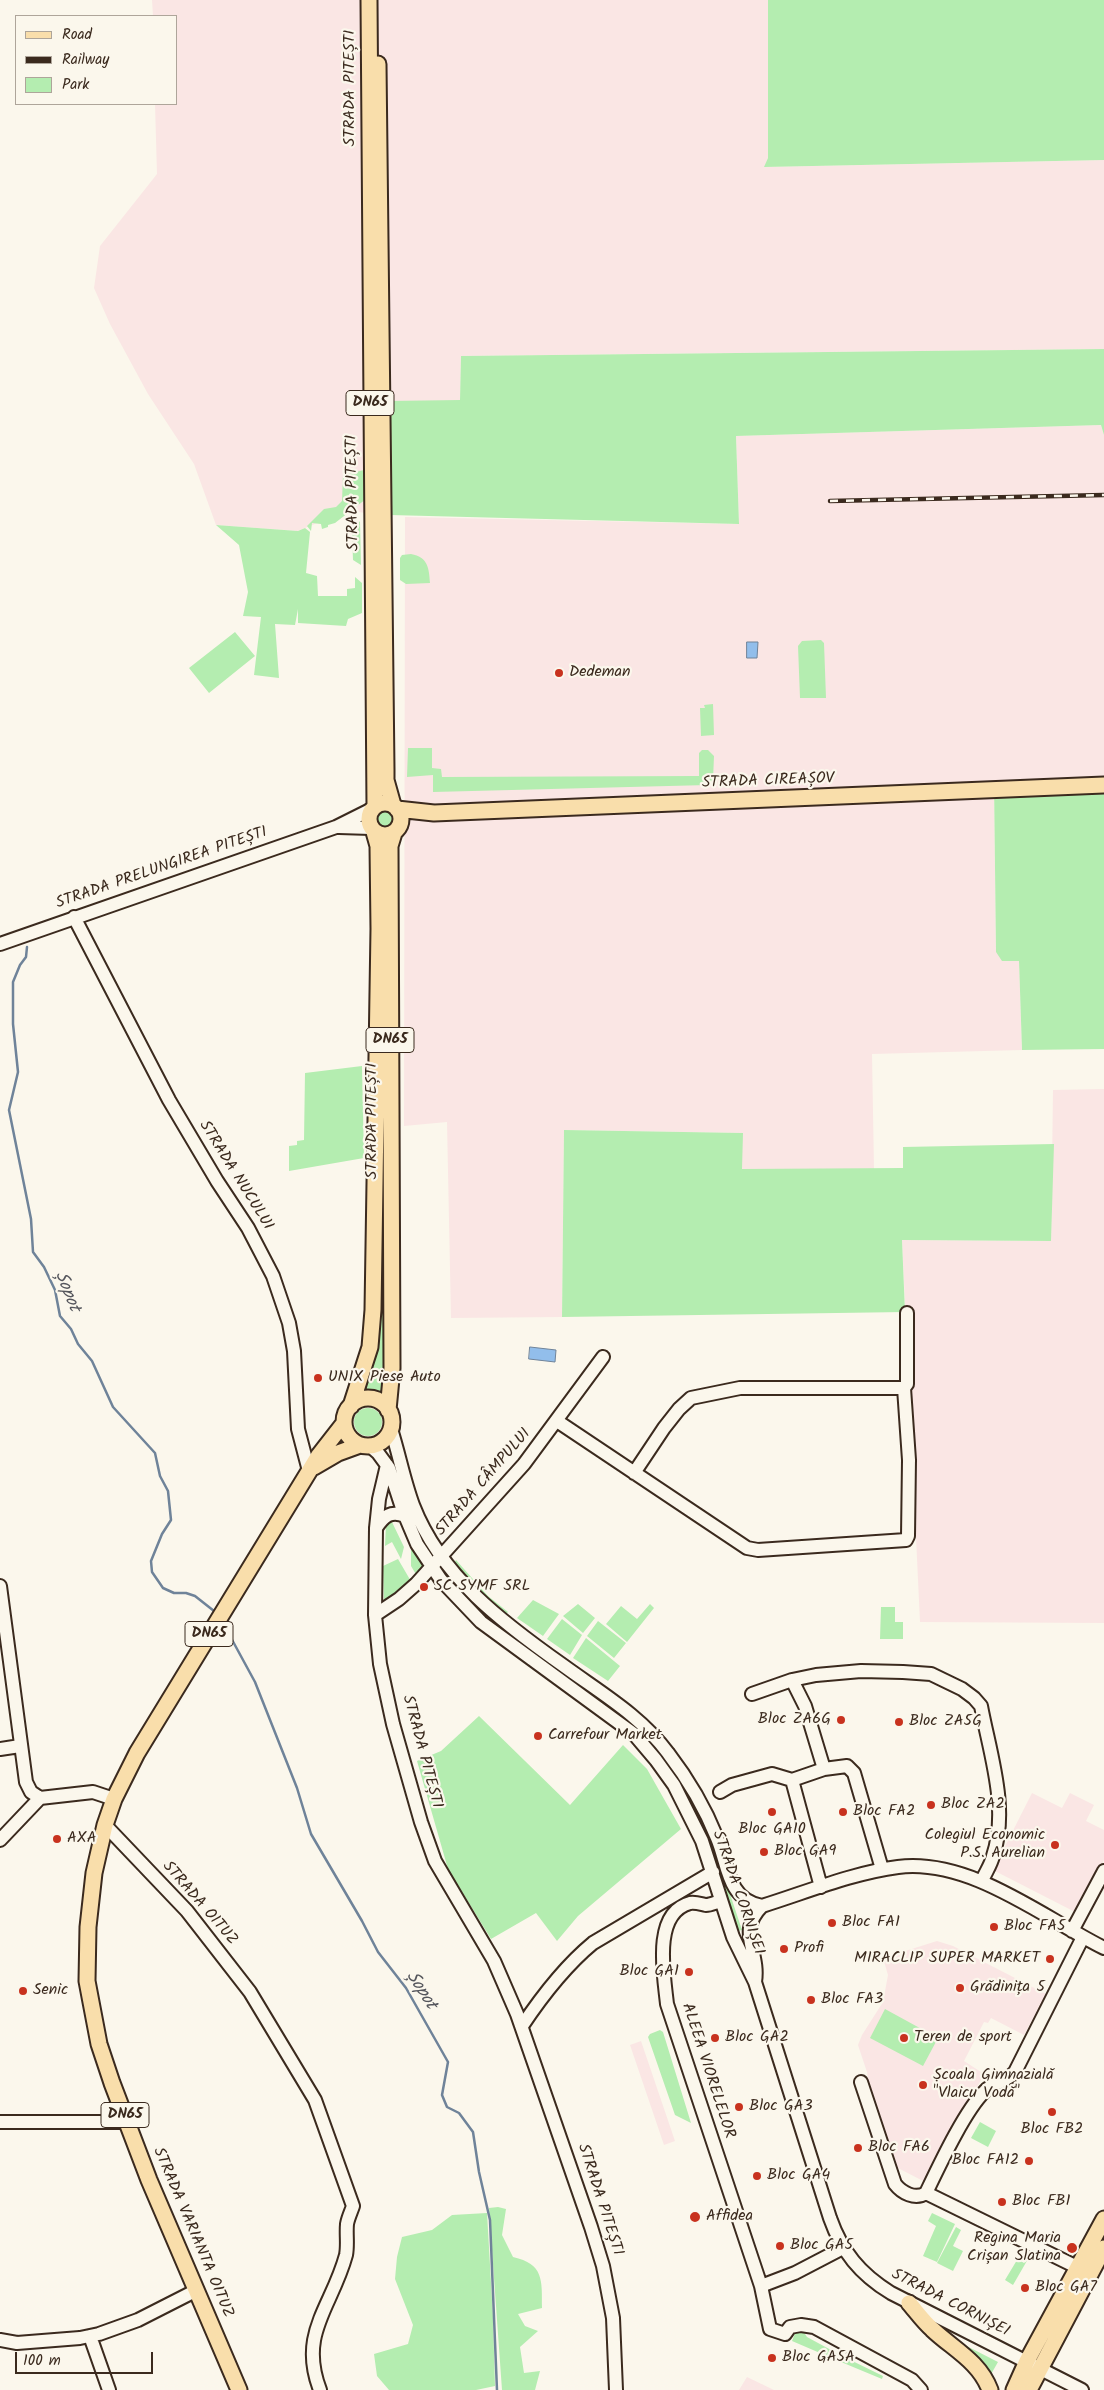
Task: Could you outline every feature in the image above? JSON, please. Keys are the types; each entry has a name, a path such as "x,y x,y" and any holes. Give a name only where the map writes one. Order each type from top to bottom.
{"main road":[{"name":"STRADA PITEȘTI","path":"369,0 373,808 368,818 378,846 392,1368 388,1410"},
{"name":"STRADA PITEȘTI","path":"351,1406 365,1363 371,1332 384,1047 390,846 401,816 395,807 386,780 378,0"},
{"name":"STRADA CIREAȘOV","path":"395,807 434,813 1104,785"},
{"path":"373,808 387,803 395,807"},
{"name":"STRADA CIREAȘOV","path":"397,830 434,813"},
{"path":"372,830 384,836 397,830"},
{"path":"368,1398 382,1403 388,1410 391,1416 391,1428 382,1442 365,1445 348,1435 344,1423 347,1411 360,1400 368,1398"},
{"name":"DN65","path":"105,1825 114,1798 137,1753 309,1471 344,1423"},
{"name":"DN65","path":"309,1471 338,1452 365,1445"},
{"name":"STRADA VARIANTA OITUZ","path":"105,1825 93,1881 88,1927 87,1981 99,2044 149,2180 239,2390"},
{"path":"1029,2390 1042,2369 1104,2219"},
{"path":"1014,2390 1027,2362 1084,2271 1104,2248"},
{"path":"909,2303 932,2330 971,2361 982,2373 990,2390"}],"street":[{"name":"STRADA PRELUNGIREA PITEȘTI","path":"0,944 336,827 373,808"},
{"name":"STRADA PRELUNGIREA PITEȘTI","path":"336,827 372,830"},
{"name":"STRADA NUCULUI","path":"74,917 169,1100 216,1181 248,1228 273,1276 289,1323 294,1351 298,1429 309,1471"},
{"path":"557,1421 747,1548 758,1550 906,1540 908,1536 909,1460 904,1388 907,1384 907,1313"},
{"name":"STRADA CÂMPULUI","path":"375,1615 399,1599 432,1568 524,1464 603,1357"},
{"path":"634,1472 664,1428 679,1409 691,1398 740,1388 904,1388"},
{"name":"STRADA CORNIȘEI","path":"391,1428 413,1506 442,1556 471,1592 487,1608 637,1719 662,1744 692,1787 708,1818 736,1890 754,1905 762,1906"},
{"name":"STRADA CORNIȘEI","path":"365,1445 387,1464 416,1544 432,1568 460,1602 481,1622 634,1734 665,1773 694,1823 713,1872 740,1956 755,1982 830,2218 843,2248 862,2272 874,2283 909,2303 1082,2390"},
{"name":"STRADA PITEȘTI","path":"387,1464 379,1499 376,1528 375,1615 380,1664 393,1724 421,1822 435,1861 494,1961 522,2026 603,2266 613,2318 616,2390"},
{"path":"376,1528 386,1515 396,1513 405,1516"},
{"path":"0,1586 26,1782 31,1792 40,1798"},
{"path":"752,1694 792,1680 861,1671 931,1674 974,1698 980,1706 995,1775 999,1820 994,1856 982,1881"},
{"path":"792,1680 805,1706 824,1769"},
{"path":"0,1749 20,1746"},
{"path":"665,1773 677,1765"},
{"path":"720,1792 732,1785 772,1774 792,1780 824,1769 847,1766 854,1773 882,1869"},
{"path":"792,1780 821,1887"},
{"path":"0,1840 40,1798 93,1792 114,1798"},
{"path":"694,1823 708,1818"},
{"name":"STRADA OITUZ","path":"105,1825 187,1911 250,1992 315,2100 353,2206 347,2222 347,2252 340,2276 314,2335 311,2355 314,2376 320,2390"},
{"path":"755,1982 756,1962 748,1928 762,1906 882,1869 909,1866 938,1868 958,1872 982,1881 1104,1948"},
{"path":"926,2193 971,2110 983,2092 1015,2072 1078,1934 1104,1871"},
{"path":"522,2026 552,1984 576,1957 593,1943 713,1872"},
{"name":"ALEEA VIORELELOR","path":"721,1901 709,1905 692,1902 678,1909 672,1915 664,1938 664,1978 667,2004 761,2286 770,2328 786,2334 790,2327 801,2325 814,2327 912,2380 921,2390"},
{"path":"861,2082 895,2184 899,2189 914,2196 926,2193 1084,2271"},
{"path":"0,2122 127,2122"},
{"path":"761,2286 795,2273 843,2248"},
{"path":"0,2340 17,2343 90,2336 138,2320 197,2290"},
{"path":"90,2336 109,2390"}],"shaded area":[{"path":"152,0 768,0 768,158 765,167 1104,160 1104,349 461,356 460,400 390,515 346,511 298,531 216,525 194,464 148,394 110,324 94,288 100,246 157,174 155,105 178,105 178,15 153,15"},
{"path":"1101,425 1104,435 1104,777 902,785 994,783 996,952 1019,960 1022,1050 872,1054 874,1169 742,1169 742,1133 564,1130 562,1317 451,1318 447,1122 404,1126 405,517 739,524 736,436"},
{"path":"1104,1089 1104,1623 920,1622 902,1240 1051,1241 1053,1090"},
{"name":"Colegiul Economic P.S. Aurelian","path":"1032,1793 1062,1808 1070,1793 1094,1805 1086,1821 1104,1830 1104,1860 1077,1913 993,1870"},
{"path":"937,1941 953,1946 1046,1994 1024,2035 991,2018 988,2023 984,2022 964,2061 984,2074 927,2183 894,2166 874,2098 871,2097 867,2072 858,2045 862,2035 883,2002 888,1975 883,1958"},
{"path":"641,2041 675,2141 664,2145 630,2045"},
{"path":"747,2377 774,2390 739,2390"}],"green space":[{"path":"768,0 1104,0 1104,160 764,167 768,158"},
{"path":"1104,349 1104,435 1101,425 736,436 739,524 390,515 388,401 460,400 461,356"},
{"path":"364,470 366,499 335,523 328,525 328,527 322,529 321,524 312,523 311,531 307,526 324,509 336,507 342,501 343,475"},
{"path":"360,521 361,565 353,560 352,532"},
{"path":"216,525 298,531 305,528 310,532 306,573 317,576 318,596 347,596 347,589 355,588 355,577 362,583 362,613 348,619 346,626 298,623 298,609 295,625 275,624 279,678 254,675 261,617 243,616 248,592 239,545"},
{"path":"402,555 417,555 426,564 430,583 406,584 400,580 400,558"},
{"path":"235,632 255,656 209,693 189,668"},
{"path":"821,640 824,643 826,698 800,698 798,646 802,641"},
{"path":"713,704 714,735 701,736 700,708 705,708 704,705"},
{"path":"408,748 432,748 432,768 441,769 442,777 699,776 699,753 702,750 708,750 714,756 713,780 708,785 433,792 433,775 407,777"},
{"path":"1104,777 1104,1049 1022,1050 1019,961 1002,961 996,952 994,783"},
{"path":"386,810 392,813 395,819 392,825 386,828 380,825 377,819 380,813"},
{"path":"362,1066 364,1158 289,1171 289,1146 297,1145 297,1141 304,1140 305,1073"},
{"path":"564,1130 743,1133 742,1169 903,1168 903,1147 1054,1144 1051,1241 902,1240 905,1312 562,1317"},
{"path":"382,1250 389,1250 388,1365 383,1397 362,1393 378,1325"},
{"path":"368,1408 378,1412 382,1422 378,1432 368,1436 358,1432 354,1422 358,1412"},
{"path":"391,1520 404,1547 401,1559 392,1542 385,1546 386,1524"},
{"path":"411,1543 426,1567 417,1576 411,1566"},
{"path":"398,1559 412,1583 384,1603 383,1566"},
{"path":"456,1560 488,1596 508,1612 506,1614 476,1587 455,1562"},
{"path":"443,1566 516,1635 513,1640 468,1604 439,1568"},
{"path":"533,1600 559,1614 543,1636 517,1618"},
{"path":"578,1604 595,1618 583,1633 563,1616"},
{"path":"650,1604 654,1608 627,1642 606,1624 621,1606 637,1619"},
{"path":"881,1607 895,1607 895,1622 903,1622 903,1639 880,1639"},
{"path":"562,1619 582,1635 570,1655 547,1639"},
{"path":"598,1621 626,1643 614,1658 587,1636"},
{"path":"586,1638 620,1666 608,1681 573,1658"},
{"path":"521,1639 624,1715 622,1719 518,1643"},
{"path":"479,1716 570,1805 623,1745 647,1769 681,1829 578,1916 557,1941 536,1913 491,1939 448,1869 417,1761 441,1751"},
{"path":"705,1826 713,1843 742,1930 737,1931 711,1848 701,1828"},
{"name":"Teren de sport","path":"885,2009 938,2038 923,2066 870,2038"},
{"path":"660,2030 663,2032 691,2123 675,2115 648,2037 650,2034"},
{"path":"980,2122 996,2131 988,2147 971,2138"},
{"path":"498,2207 506,2209 502,2235 513,2257 531,2264 536,2269 541,2281 542,2308 518,2314 525,2326 538,2331 520,2347 524,2373 540,2371 535,2390 502,2390 489,2208"},
{"path":"487,2213 495,2386 476,2390 389,2390 377,2376 374,2354 408,2344 413,2325 395,2279 397,2257 402,2237 432,2230 452,2215"},
{"path":"932,2213 955,2224 937,2262 923,2256 936,2226 928,2221"},
{"path":"956,2227 961,2230 953,2246 963,2251 953,2271 937,2263"},
{"path":"1020,2255 1019,2260 1024,2263 1028,2259 1013,2285 1005,2280"},
{"path":"796,2331 803,2331 807,2337 831,2350 827,2356 792,2341"},
{"path":"943,2334 998,2362 990,2376"},
{"path":"832,2351 883,2376 882,2379 829,2357"}],"water":[{"path":"747,642 758,642 757,658 747,658"},
{"path":"530,1347 556,1350 555,1362 529,1359"}],"waterway":[{"name":"Șopot","path":"27,947 26,957 20,965 13,982 13,1024 18,1072 9,1110 31,1219 33,1252 44,1267 55,1290 60,1316 71,1329 78,1344 92,1361 113,1407 155,1453 160,1476 168,1491 171,1520 162,1534 151,1561 152,1572 163,1588 174,1593 186,1593 195,1596 214,1611"},
{"name":"Șopot","path":"224,1625 255,1682 297,1788 311,1834 378,1952 406,1988 448,2062 442,2095 447,2107 459,2113 473,2132 479,2172 490,2220 497,2390"}],"railway":[{"path":"830,501 1104,495"}],"place":[{"name":"Dedeman","path":"559,673"},
{"name":"UNIX Piese Auto","path":"318,1378"},
{"name":"SC SYMF SRL","path":"424,1587"},
{"name":"Bloc ZA6G","path":"841,1720"},
{"name":"Bloc ZA5G","path":"899,1722"},
{"name":"Carrefour Market","path":"538,1736"},
{"name":"Bloc ZA2","path":"931,1805"},
{"name":"Bloc GA10","path":"772,1812"},
{"name":"Bloc FA2","path":"843,1812"},
{"name":"AXA","path":"57,1839"},
{"name":"Colegiul Economic P.S. Aurelian","path":"1055,1845"},
{"name":"Bloc GA9","path":"764,1852"},
{"name":"Bloc FA1","path":"832,1923"},
{"name":"Bloc FA5","path":"994,1927"},
{"name":"Profi","path":"784,1949"},
{"name":"MIRACLIP SUPER MARKET","path":"1050,1959"},
{"name":"Bloc GA1","path":"689,1972"},
{"name":"Grădinița 5","path":"960,1988"},
{"name":"Senic","path":"23,1991"},
{"name":"Bloc FA3","path":"811,2000"},
{"name":"Bloc GA2","path":"715,2038"},
{"name":"Teren de sport","path":"904,2038"},
{"name":"Școala Gimnazială \"Vlaicu Vodă\"","path":"923,2085"},
{"name":"Bloc GA3","path":"739,2107"},
{"name":"Bloc FB2","path":"1052,2112"},
{"name":"Bloc FA6","path":"858,2148"},
{"name":"Bloc FA12","path":"1029,2161"},
{"name":"Bloc GA4","path":"757,2176"},
{"name":"Bloc FB1","path":"1002,2202"},
{"name":"Affidea","path":"695,2217"},
{"name":"Bloc GA5","path":"780,2246"},
{"name":"Regina Maria Crișan Slatina","path":"1072,2248"},
{"name":"Bloc GA7","path":"1025,2288"},
{"name":"Bloc GA5A","path":"772,2358"}]}
